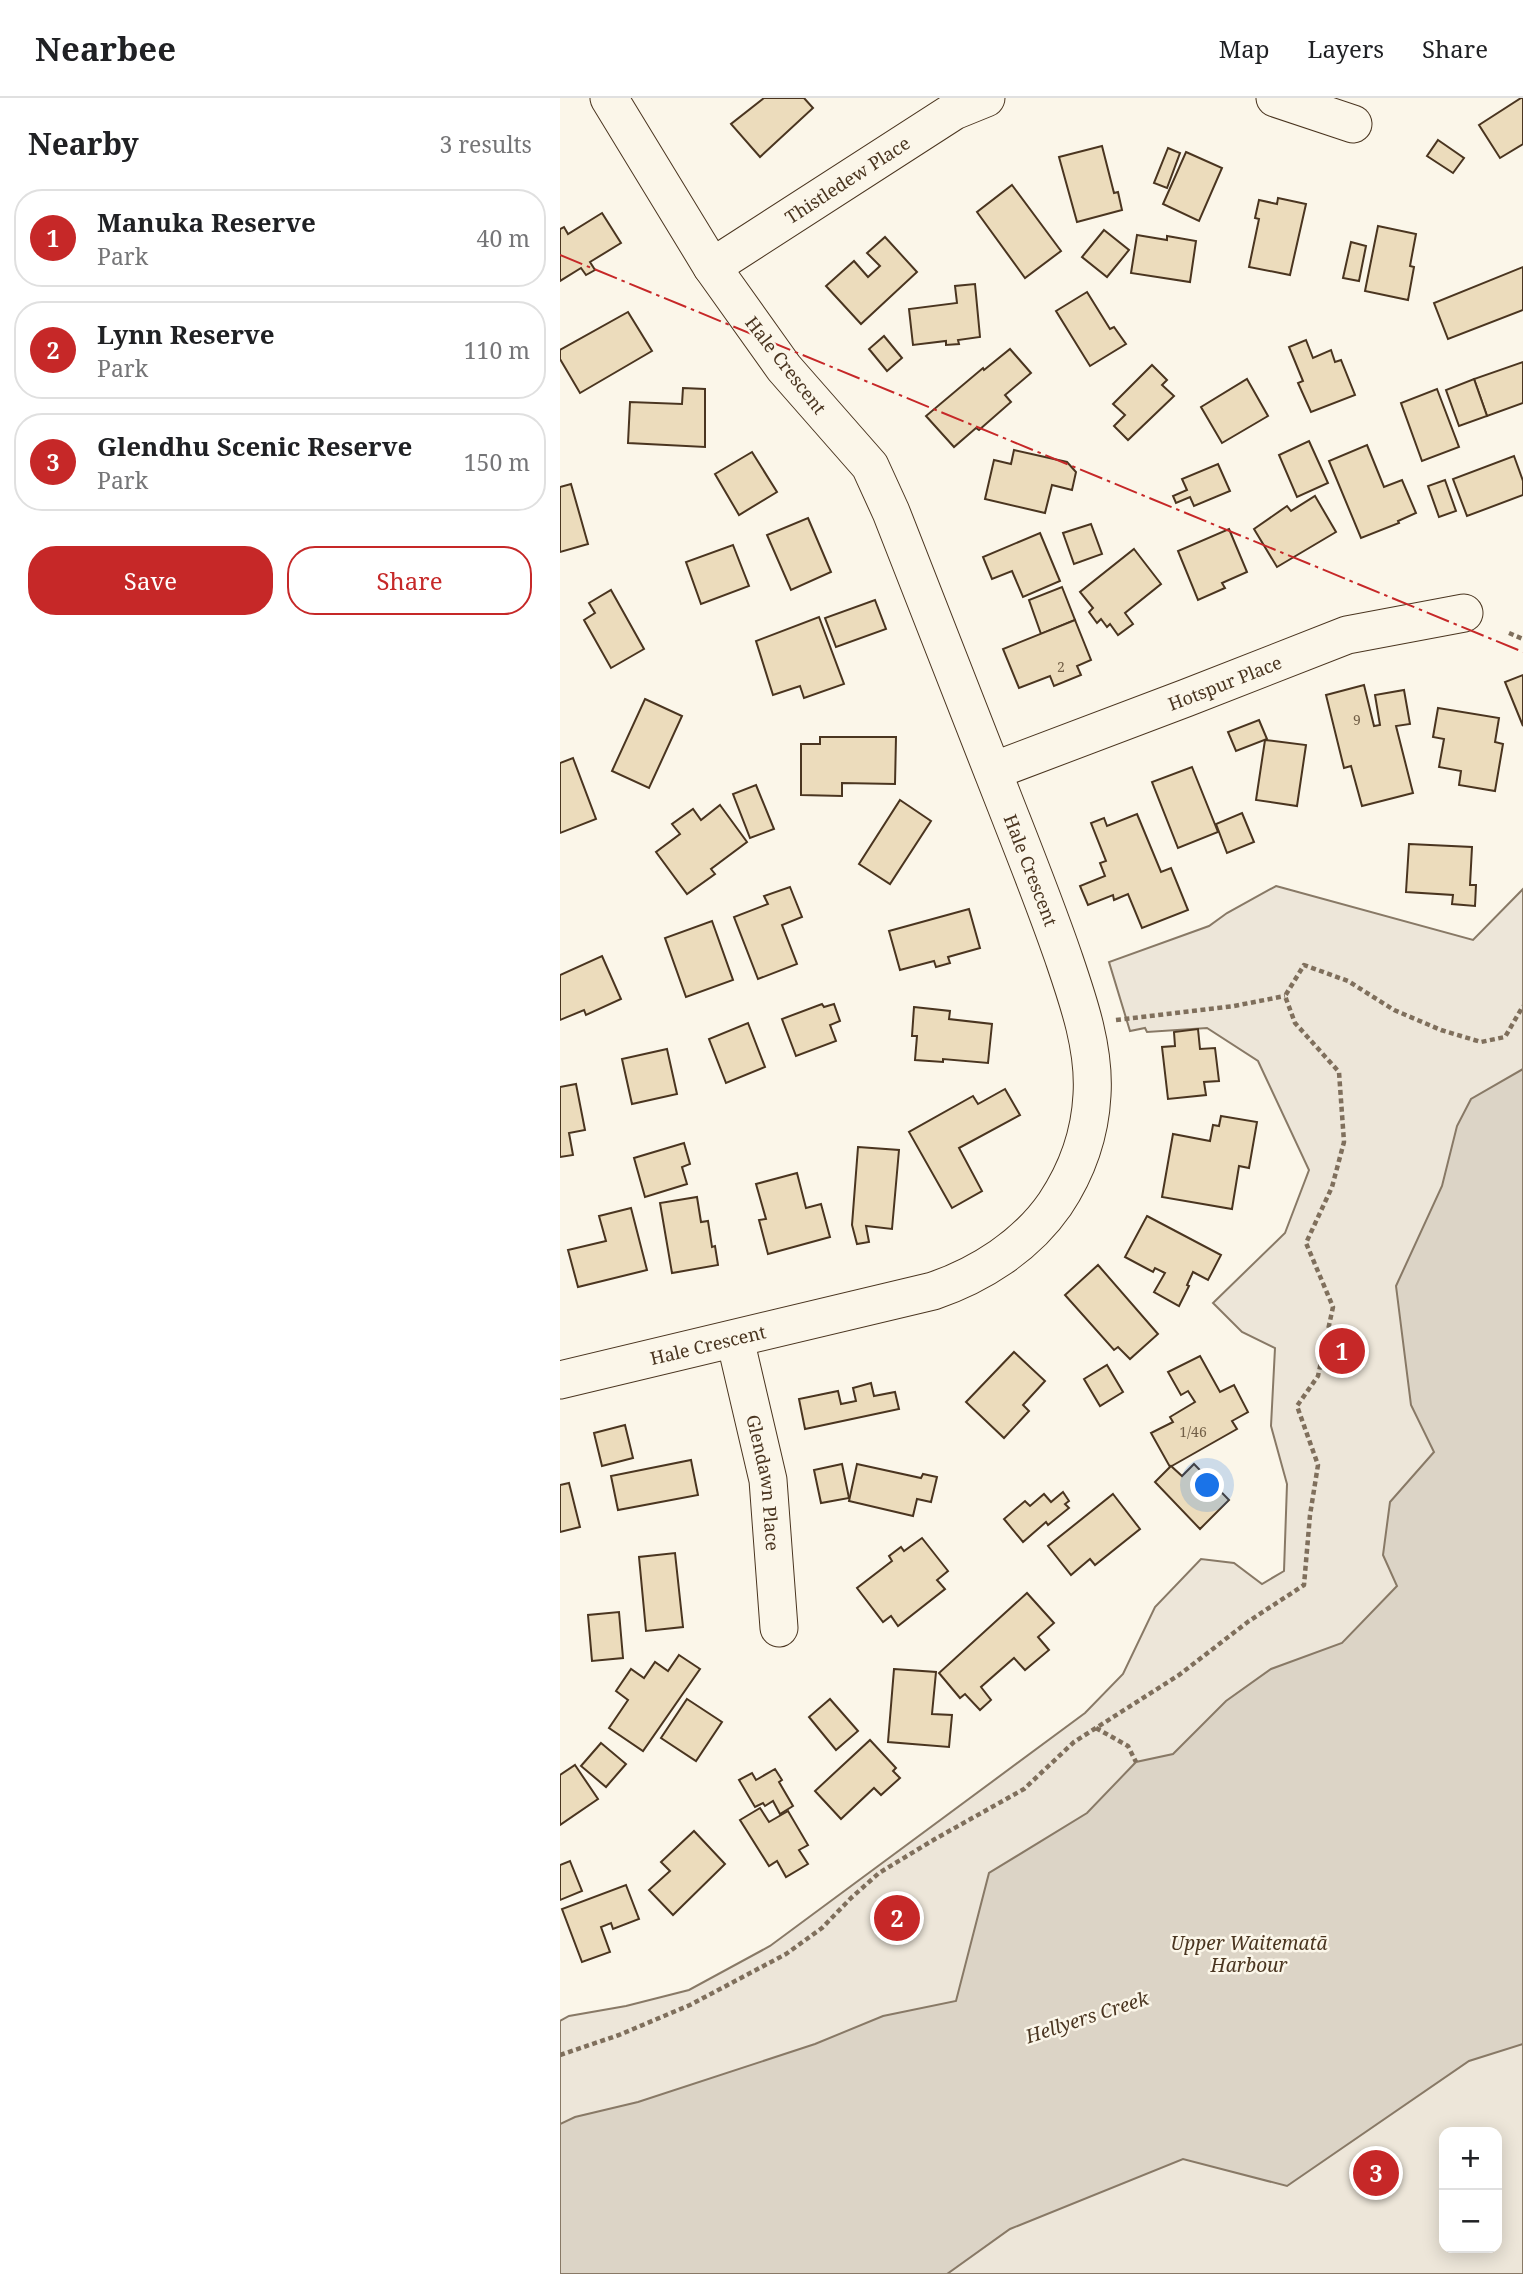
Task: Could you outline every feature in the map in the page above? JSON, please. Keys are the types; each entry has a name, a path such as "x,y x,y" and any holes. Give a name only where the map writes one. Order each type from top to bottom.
{"street":[{"name":"Hale Crescent","path":"560,1380 933,1292 951,1285 1026,1239 1045,1218 1059,1198 1082,1153 1092,1094 1091,1063 1084,1023 1045,904 891,512 870,466 784,368 712,267 609,98"},
{"name":"Thistledew Place","path":"712,267 954,111 986,98"},
{"path":"1275,98 1353,124"},
{"name":"Hotspur Place","path":"993,771 1347,635 1464,614"},
{"name":"Glendawn Place","path":"735,1339 768,1480 779,1628"}],"path":[{"path":"1509,633 1523,639"},
{"path":"1108,1020 1234,1006 1285,996 1304,965 1348,981 1394,1010 1441,1030 1481,1042 1506,1037 1523,1006"},
{"path":"560,2055 618,2035 690,2005 786,1954 822,1928 879,1873 1024,1789 1074,1742 1179,1675 1249,1621 1304,1585 1310,1515 1318,1465 1297,1406 1318,1376 1333,1307 1306,1243 1332,1187 1344,1142 1339,1072 1295,1023 1285,996"},
{"path":"1096,1728 1128,1746 1136,1762"}],"shaded area":[{"path":"1276,886 1473,940 1523,889 1523,2274 560,2274 560,2021 569,2016 626,2006 689,1990 770,1946 1085,1713 1123,1674 1155,1607 1201,1559 1234,1563 1262,1584 1284,1571 1287,1484 1271,1426 1275,1348 1242,1332 1213,1303 1285,1233 1309,1170 1258,1061 1207,1028 1147,1032 1145,1028 1130,1031 1109,962 1209,926"}],"water":[{"name":"Upper Waitematā Harbour","path":"1523,1069 1523,2044 1469,2061 1287,2186 1183,2159 1010,2229 947,2274 560,2274 560,2124 575,2117 638,2102 815,2044 883,2016 956,2001 989,1873 1087,1813 1136,1762 1173,1754 1226,1701 1271,1669 1342,1643 1397,1586 1383,1555 1390,1502 1434,1452 1411,1405 1396,1286 1442,1186 1457,1126 1471,1099"}],"building":[{"path":"764,98 804,98 813,108 760,157 731,124"},
{"path":"1521,98 1523,144 1500,158 1479,125"},
{"path":"1438,140 1464,158 1453,173 1427,156"},
{"path":"1102,146 1114,193 1118,192 1122,210 1077,222 1059,157"},
{"path":"1168,148 1180,153 1167,188 1154,183"},
{"path":"1186,152 1222,168 1199,221 1163,204"},
{"path":"1012,185 1061,251 1025,278 977,212"},
{"path":"1278,198 1306,204 1290,275 1249,267 1259,219 1255,218 1259,200 1277,204"},
{"path":"602,213 621,243 590,262 595,270 586,275 581,268 560,281 560,229 564,227 568,234"},
{"path":"1378,226 1416,234 1410,266 1414,267 1408,300 1365,291"},
{"path":"1104,230 1129,250 1107,277 1082,257"},
{"path":"1137,235 1196,241 1190,282 1131,273"},
{"path":"885,237 917,272 861,324 826,286 854,261 868,277 880,266 867,253"},
{"path":"1351,242 1366,246 1359,281 1343,278"},
{"path":"1523,267 1523,310 1448,339 1434,303"},
{"path":"975,284 980,337 958,340 959,344 946,345 946,341 913,345 909,309 957,303 955,286"},
{"path":"1087,292 1110,329 1114,327 1126,344 1090,366 1056,311"},
{"path":"628,312 652,351 580,393 560,359 560,350"},
{"path":"884,336 902,358 887,371 869,349"},
{"path":"1306,340 1313,358 1331,350 1335,362 1341,360 1355,395 1311,412 1298,383 1303,381 1289,347"},
{"path":"1010,349 1031,373 1005,395 1011,402 979,430 976,428 954,447 926,416"},
{"path":"1523,362 1523,403 1487,416 1474,379"},
{"path":"1152,365 1167,380 1162,385 1174,396 1128,440 1114,426 1125,415 1113,404"},
{"path":"1247,379 1268,416 1222,443 1201,407"},
{"path":"1474,379 1487,416 1459,426 1446,390"},
{"path":"683,388 705,389 705,447 628,443 630,402 682,404"},
{"path":"1437,389 1459,447 1422,461 1401,403"},
{"path":"1309,441 1328,483 1297,497 1279,455"},
{"path":"1367,445 1384,487 1402,480 1416,513 1361,538 1329,461"},
{"path":"1014,450 1067,462 1076,472 1072,490 1052,485 1045,513 985,499 994,460 1011,464"},
{"path":"752,452 777,492 739,515 715,474"},
{"path":"1514,456 1523,481 1523,495 1467,516 1453,479"},
{"path":"1218,464 1230,491 1194,506 1190,497 1176,503 1173,496 1187,490 1182,479"},
{"path":"1445,480 1456,511 1439,517 1428,486"},
{"path":"571,484 588,544 560,552 560,487"},
{"path":"1315,496 1336,532 1277,567 1254,529 1287,506 1291,511"},
{"path":"808,518 831,572 791,590 767,535"},
{"path":"1091,524 1102,554 1074,564 1063,533"},
{"path":"1229,529 1247,572 1222,583 1225,588 1198,600 1178,551"},
{"path":"1040,533 1060,581 1023,597 1012,571 992,579 983,557"},
{"path":"733,545 749,586 701,604 686,562"},
{"path":"1134,549 1161,584 1125,613 1133,624 1118,635 1110,624 1107,627 1101,619 1097,623 1089,612 1093,608 1080,592"},
{"path":"1062,587 1075,620 1041,634 1029,600"},
{"path":"611,590 644,649 611,668 584,620 595,613 589,603"},
{"path":"875,600 886,629 836,647 825,618"},
{"path":"819,617 844,684 804,698 800,686 773,695 756,641"},
{"path":"1075,620 1091,660 1077,666 1081,675 1054,686 1050,676 1019,688 1003,649"},
{"path":"1523,675 1523,726 1505,682"},
{"path":"1364,685 1374,726 1380,725 1375,695 1404,690 1410,724 1396,726 1413,793 1362,806 1351,766 1344,768 1326,695"},
{"path":"645,699 682,716 649,788 612,771"},
{"path":"1438,708 1499,718 1495,742 1503,744 1495,791 1459,785 1461,771 1439,767 1444,739 1433,737"},
{"path":"1259,720 1267,739 1236,751 1228,732"},
{"path":"820,737 896,737 895,784 842,783 842,796 801,795 801,744 820,744"},
{"path":"1265,740 1306,745 1297,806 1256,800"},
{"path":"573,758 596,819 560,833 560,763"},
{"path":"1192,767 1218,832 1178,848 1152,782"},
{"path":"756,785 774,829 750,838 733,794"},
{"path":"900,800 931,821 890,884 859,864"},
{"path":"720,805 747,842 711,869 715,874 687,894 656,852 680,834 672,824 693,809 701,820"},
{"path":"1242,813 1254,842 1227,853 1216,824"},
{"path":"1137,814 1161,872 1171,868 1188,910 1142,928 1128,894 1114,900 1113,895 1088,905 1080,886 1105,876 1100,863 1106,861 1091,823 1104,818 1107,826"},
{"path":"1409,844 1472,847 1470,885 1476,885 1475,906 1452,904 1453,895 1406,892"},
{"path":"790,887 802,917 782,925 797,964 758,979 734,917 768,904 764,896"},
{"path":"969,909 980,948 948,957 950,963 936,967 934,961 900,970 889,931"},
{"path":"712,921 733,980 686,997 665,938"},
{"path":"602,956 621,999 586,1015 584,1010 560,1020 560,975"},
{"path":"822,1004 824,1007 834,1004 840,1021 830,1025 836,1041 796,1056 782,1019"},
{"path":"914,1007 950,1011 949,1019 992,1024 988,1063 943,1059 943,1062 915,1060 917,1036 912,1036"},
{"path":"748,1023 765,1067 726,1083 709,1039"},
{"path":"1198,1029 1200,1049 1215,1048 1219,1081 1204,1082 1206,1095 1168,1099 1162,1047 1175,1046 1174,1032"},
{"path":"667,1049 677,1094 632,1104 622,1059"},
{"path":"576,1084 585,1130 569,1133 573,1155 560,1157 560,1087"},
{"path":"1005,1089 1020,1115 959,1148 982,1191 952,1208 909,1132 973,1096 978,1104"},
{"path":"1221,1116 1257,1122 1249,1168 1239,1166 1232,1209 1162,1197 1173,1134 1210,1141 1213,1125 1219,1126"},
{"path":"684,1143 690,1164 682,1167 687,1184 645,1197 634,1158"},
{"path":"858,1147 899,1150 892,1229 866,1226 869,1242 857,1244 852,1225"},
{"path":"797,1173 806,1208 821,1204 830,1237 768,1254 759,1220 766,1219 756,1184"},
{"path":"697,1197 701,1222 708,1221 718,1265 672,1273 660,1203"},
{"path":"631,1208 647,1270 578,1287 568,1250 606,1241 599,1216"},
{"path":"1147,1216 1221,1255 1208,1280 1193,1272 1179,1306 1154,1292 1165,1273 1155,1268 1153,1272 1125,1257"},
{"path":"1098,1265 1158,1334 1130,1359 1118,1347 1114,1350 1065,1295"},
{"path":"1014,1352 1045,1381 1023,1405 1029,1411 1004,1438 966,1402"},
{"path":"1200,1356 1220,1392 1234,1385 1248,1412 1232,1421 1237,1429 1170,1467 1151,1433 1173,1422 1170,1417 1195,1402 1188,1391 1181,1395 1168,1372"},
{"path":"1107,1365 1123,1392 1100,1406 1084,1379"},
{"path":"871,1383 874,1396 895,1392 899,1409 805,1429 799,1399 838,1391 841,1404 856,1401 853,1388"},
{"path":"625,1425 633,1458 602,1466 594,1433"},
{"path":"691,1460 698,1495 618,1510 611,1476"},
{"path":"842,1464 849,1498 821,1503 814,1470"},
{"path":"857,1464 921,1478 923,1474 937,1477 931,1502 917,1499 913,1516 849,1501"},
{"path":"1194,1464 1229,1500 1200,1529 1155,1482 1171,1466 1182,1476"},
{"path":"569,1483 580,1527 560,1532 560,1485"},
{"path":"1063,1492 1069,1501 1065,1504 1069,1508 1048,1525 1046,1522 1023,1542 1004,1519 1025,1501 1030,1506 1044,1494 1051,1502"},
{"path":"1113,1494 1140,1529 1095,1565 1090,1559 1071,1575 1048,1546"},
{"path":"922,1538 948,1571 937,1580 945,1589 898,1626 891,1616 883,1622 857,1588 892,1561 889,1556 901,1547 904,1551"},
{"path":"675,1553 683,1627 646,1631 639,1557"},
{"path":"1027,1593 1054,1623 1038,1637 1049,1650 1025,1670 1014,1658 981,1687 991,1700 980,1710 965,1694 960,1698 939,1673"},
{"path":"619,1612 623,1658 592,1661 588,1615"},
{"path":"679,1655 700,1669 643,1751 609,1728 628,1700 616,1691 631,1669 644,1678 655,1662 668,1671"},
{"path":"894,1669 936,1672 932,1714 952,1715 949,1747 888,1742"},
{"path":"687,1699 722,1722 696,1761 661,1738"},
{"path":"830,1699 858,1731 836,1750 809,1717"},
{"path":"870,1740 896,1768 893,1771 900,1778 881,1795 874,1788 841,1819 815,1791"},
{"path":"601,1743 626,1764 606,1787 581,1766"},
{"path":"575,1765 598,1799 560,1825 560,1775"},
{"path":"775,1769 793,1806 780,1814 773,1801 765,1806 763,1803 755,1807 739,1780 752,1773 756,1780"},
{"path":"760,1808 769,1822 788,1811 808,1845 799,1850 808,1864 786,1877 777,1861 769,1866 740,1820"},
{"path":"694,1831 725,1864 673,1915 649,1890 670,1871 661,1862"},
{"path":"570,1861 582,1891 560,1900 560,1865"},
{"path":"626,1885 639,1919 613,1929 611,1923 601,1927 610,1952 582,1962 562,1909"}],"power":[{"path":"560,255 1523,652"}],"place":[{"name":"Manuka Reserve","path":"1342,1351"},
{"name":"Lynn Reserve","path":"897,1918"},
{"name":"Glendhu Scenic Reserve","path":"1376,2173"}],"water label":[{"name":"Hellyers Creek","path":"1087,2017"}]}
